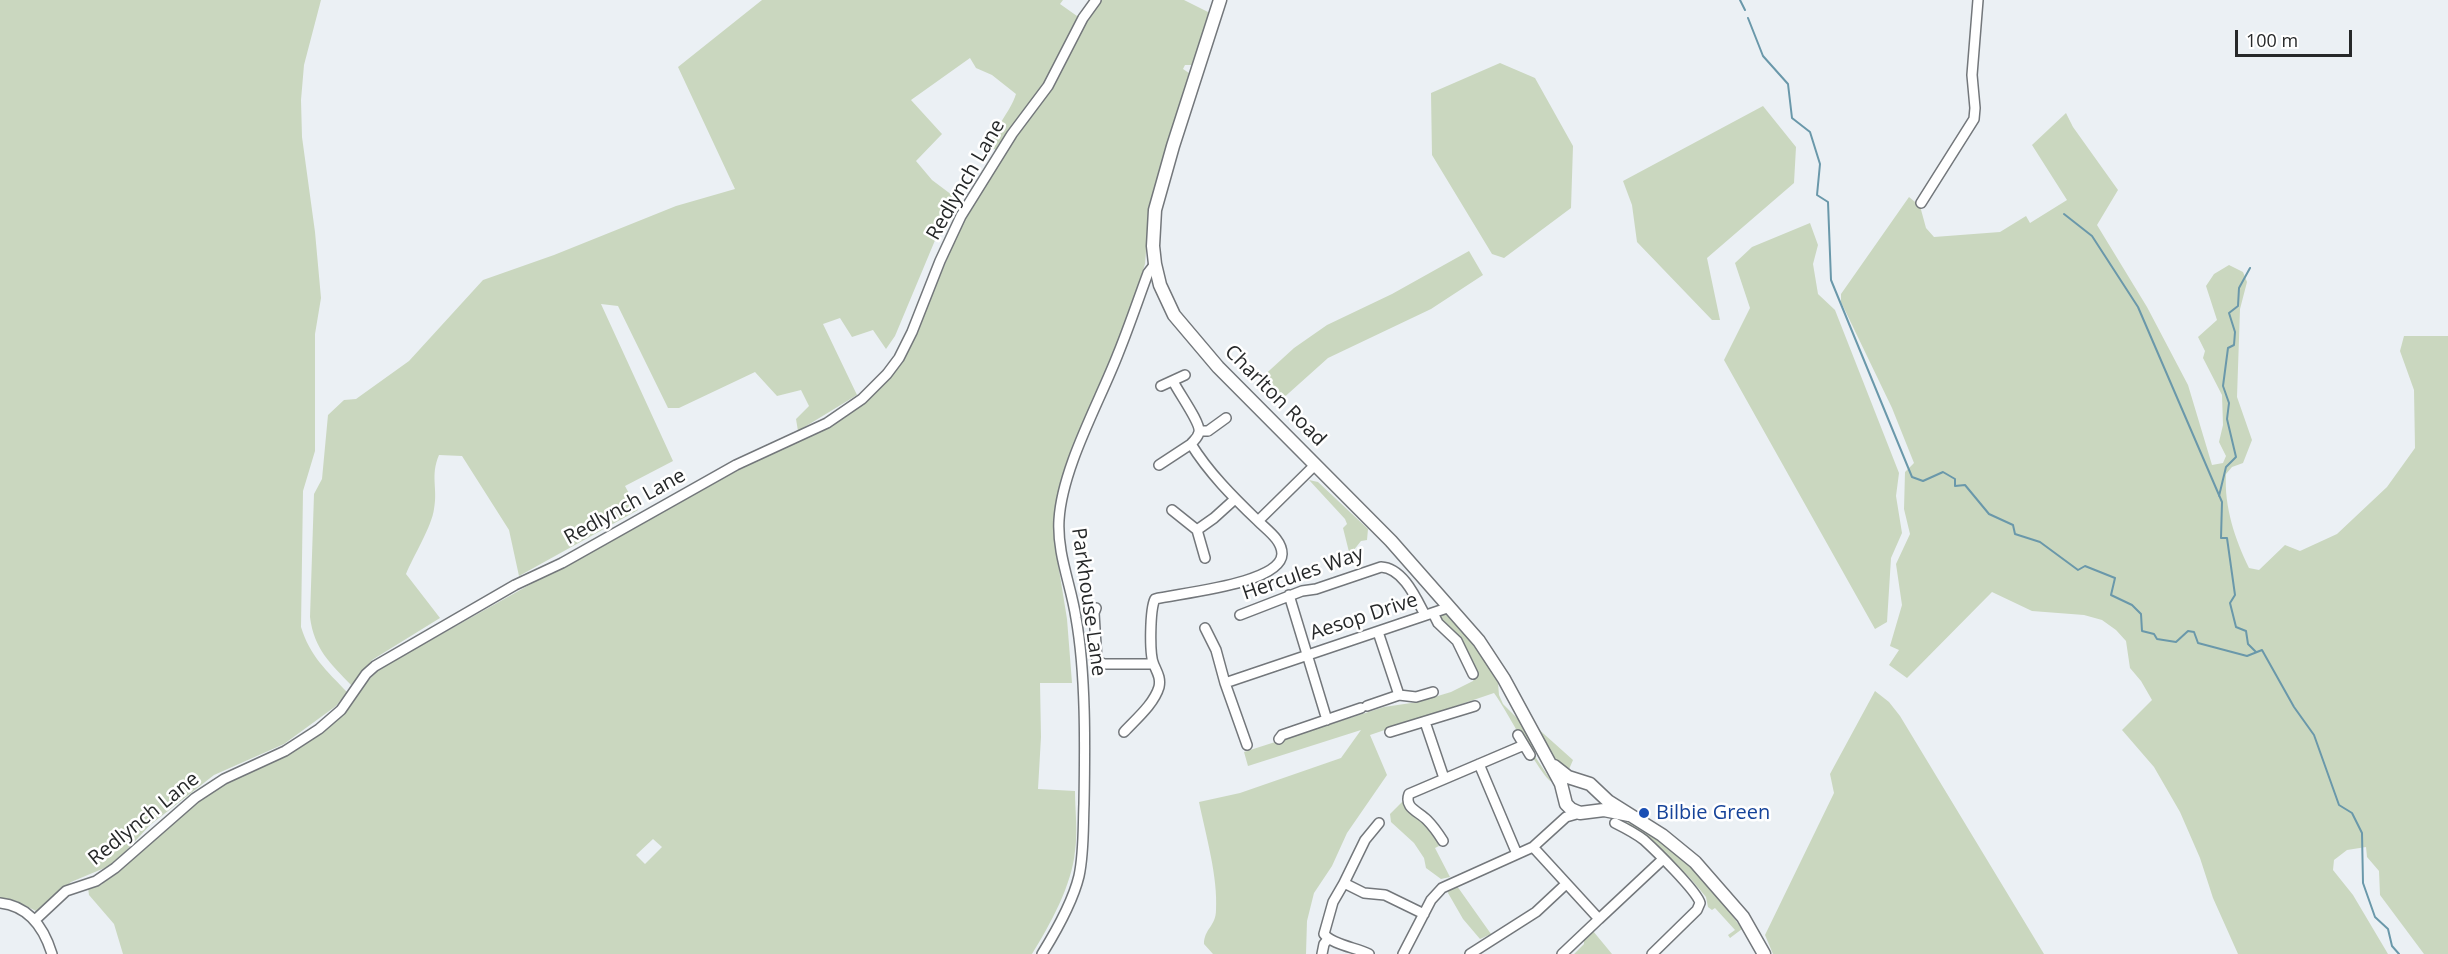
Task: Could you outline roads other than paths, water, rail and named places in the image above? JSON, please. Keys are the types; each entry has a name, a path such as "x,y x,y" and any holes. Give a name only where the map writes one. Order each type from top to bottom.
{"street":[{"name":"Redlynch Lane","path":"35,920 66,891 96,881 115,868 195,798 224,778 285,751 319,729 341,710 375,666 515,585 562,563 736,465 827,423 862,399 899,358 961,216 1012,134 1048,86 1083,18 1096,0"},
{"name":"Charlton Road","path":"1220,0 1159,190 1153,223 1155,264 1166,300 1187,332 1218,367 1391,541 1479,641 1504,678 1561,783 1564,797 1571,809 1584,812 1612,811 1629,815"},
{"path":"1921,203 1974,119 1976,108 1971,75 1978,0"},
{"name":"Parkhouse Lane","path":"1042,954 1057,927 1078,879 1082,857 1085,765 1081,664 1076,618 1060,551 1059,520 1062,499 1088,424 1118,354 1148,273 1155,264"},
{"path":"1161,386 1185,375"},
{"path":"1159,465 1191,444 1200,431 1198,423 1173,381"},
{"path":"1200,431 1208,431 1226,418"},
{"path":"1125,732 1156,694 1160,684 1158,671 1153,664 1151,625 1155,599 1177,597 1241,582 1273,570 1282,554 1281,547 1206,467 1191,444"},
{"path":"1258,521 1315,465"},
{"path":"1197,530 1235,499"},
{"path":"1172,510 1197,530 1205,558"},
{"name":"Hercules Way","path":"1240,615 1289,595 1381,567 1397,573 1429,614"},
{"name":"Aesop Drive","path":"1289,595 1306,655"},
{"name":"Aesop Drive","path":"1225,683 1450,607"},
{"path":"1096,608 1094,612 1097,661 1104,664 1153,664"},
{"name":"Aesop Drive","path":"1429,614 1457,641 1473,674"},
{"path":"1205,628 1216,650 1247,745"},
{"path":"1378,632 1399,695"},
{"path":"1306,655 1327,720"},
{"path":"1279,739 1282,735 1399,695 1416,697 1433,692"},
{"path":"1390,732 1475,706"},
{"path":"1425,722 1444,778"},
{"path":"1518,735 1530,755"},
{"path":"1443,841 1427,820 1410,807 1408,796 1417,789 1524,745"},
{"name":"Charlton Road","path":"1548,762 1568,777 1585,781 1608,801 1662,836 1708,875 1743,917 1764,954"},
{"path":"1479,764 1517,854"},
{"path":"1547,833 1561,812 1569,785 1579,780"},
{"path":"1404,954 1436,893 1443,886 1533,847 1566,817 1593,807 1596,798 1594,788"},
{"path":"1369,954 1328,939 1324,934 1333,902 1365,840 1379,822"},
{"path":"1615,823 1644,840 1699,898 1700,903 1697,910 1652,954"},
{"path":"1533,847 1599,919"},
{"path":"1562,954 1662,860"},
{"path":"1344,883 1364,893 1385,895 1424,914"},
{"path":"1470,954 1482,944 1536,912 1566,884"},
{"path":"0,903 18,908 35,920 52,954"},
{"path":"1322,954 1324,944 1328,939"}],"waterway":[{"path":"1740,0 1745,10"},
{"path":"1748,18 1763,56 1788,84 1792,118 1810,132 1820,164 1817,195 1828,202 1831,280 1912,477 1923,481 1943,472 1955,479 1955,486 1965,485 1989,514 2013,525 2015,534 2040,542 2078,570 2085,566 2115,578 2111,595 2132,605 2141,614 2142,631 2154,634 2157,639 2176,642 2188,631 2194,632 2198,643 2247,656 2262,650 2294,707 2314,735 2339,805 2352,813 2362,833 2363,883 2375,917 2388,929 2392,946 2399,954"},
{"path":"2064,214 2092,236 2138,307 2222,502 2221,538 2227,538 2235,595 2230,603 2236,627 2246,631 2248,644 2256,652"},
{"path":"2219,496 2226,467 2236,457 2227,419 2229,403 2223,386 2228,348 2234,345 2235,332 2229,313 2238,306 2239,288 2250,268"}],"place":[{"name":"Bilbie Green","path":"1644,813"}]}
